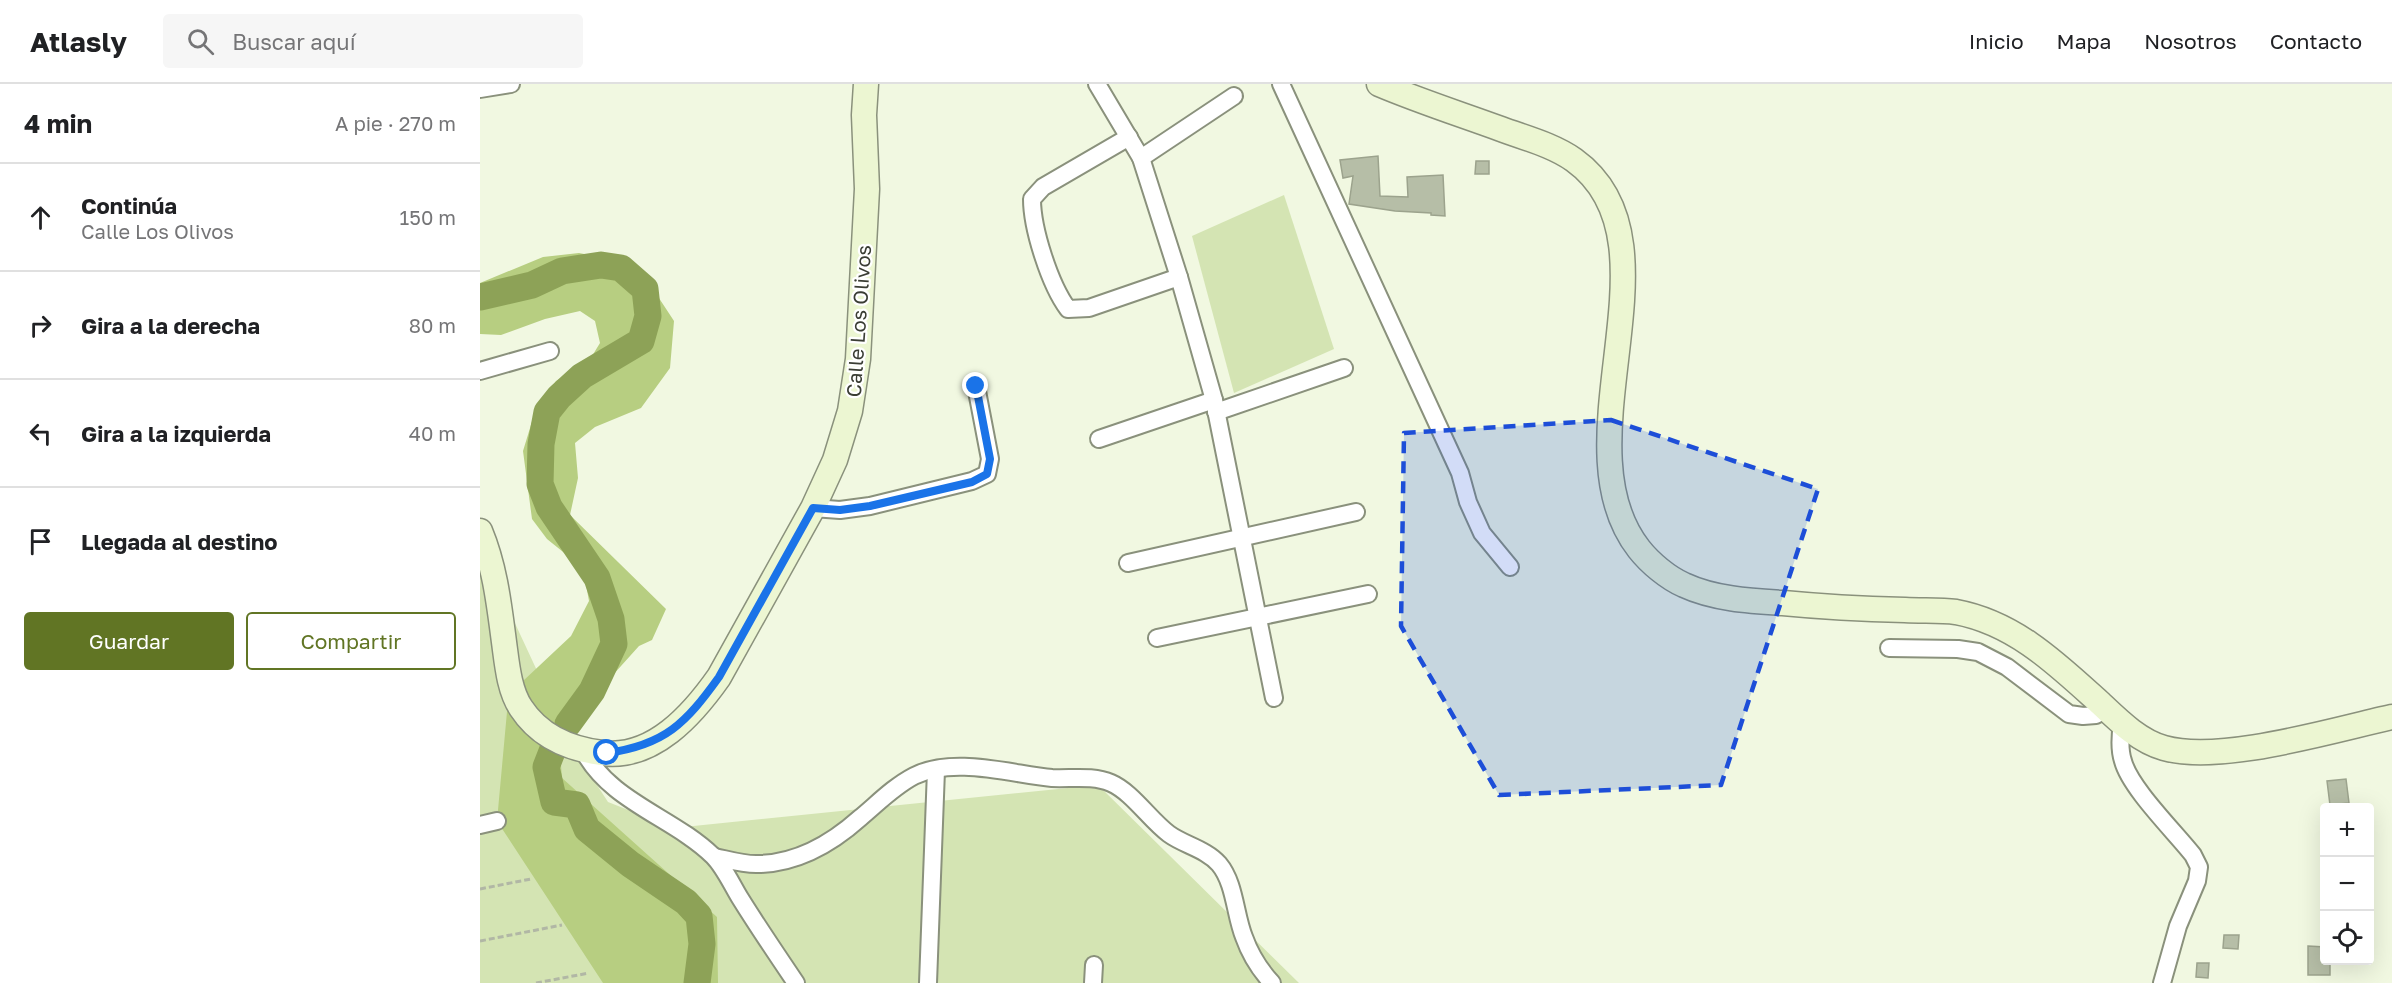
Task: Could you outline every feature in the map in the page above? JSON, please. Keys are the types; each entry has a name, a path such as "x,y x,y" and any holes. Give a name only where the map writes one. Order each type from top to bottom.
{"street":[{"path":"480,89 511,84"},
{"name":"Calle Los Olivos","path":"480,531 492,561 510,679 520,707 536,727 559,743 583,750 607,753 630,750 652,742 678,726 701,702 719,677 813,508 844,436 855,392 858,359 867,189 864,115 866,84"},
{"path":"1097,84 1141,158 1179,277 1215,406 1274,698"},
{"path":"1281,84 1460,473 1468,502 1482,533 1510,567"},
{"path":"1379,84 1541,143 1573,160 1595,180 1611,202 1620,229 1622,254 1609,447 1610,475 1616,505 1626,529 1640,551 1681,584 1706,593 1751,601 1836,608 1953,612 1985,619 2011,631 2036,648 2114,717 2142,738 2164,748 2191,752 2258,746 2392,717"},
{"path":"1141,158 1234,96"},
{"path":"1129,137 1043,187 1032,199 1032,217 1057,295 1068,309 1089,308 1179,277"},
{"path":"480,371 550,351"},
{"path":"1099,439 1344,368"},
{"path":"813,508 840,510 870,506 972,482 987,474 990,459 976,386"},
{"path":"1128,563 1356,512"},
{"path":"1157,638 1368,594"},
{"path":"1889,648 1958,649 1978,652 2007,667 2069,714 2114,717"},
{"path":"2114,717 2123,763 2136,786 2193,855 2199,867 2197,881 2178,926 2162,983"},
{"path":"583,750 589,762 601,775 644,810 690,838 715,857 796,983"},
{"path":"715,857 758,864 789,861 830,841 854,825 896,787 916,775 936,770 992,768 1032,776 1095,779 1111,783 1122,790 1170,835 1206,854 1219,864 1227,878 1244,937 1261,970 1272,983"},
{"path":"928,983 936,770"},
{"path":"480,825 497,821"},
{"path":"1093,983 1094,965"}],"path":[{"path":"480,889 531,879"},
{"path":"480,940 562,925"},
{"path":"536,983 589,973"}],"highlighted area":[{"path":"1611,420 1818,489 1721,785 1499,795 1401,626 1404,433"}],"green space":[{"path":"1284,195 1334,349 1234,393 1192,236"},
{"path":"579,253 621,261 655,292 674,321 670,368 641,408 595,427 575,443 578,478 570,515 666,609 652,640 639,646 612,676 560,752 562,778 717,917 718,983 603,983 497,821 510,679 523,681 571,636 589,601 583,568 547,539 532,519 523,451 534,415 556,381 589,361 600,343 595,321 580,311 545,319 501,335 480,334 480,283 543,257"},
{"path":"480,548 573,748 608,802 674,828 1098,785 1299,983 480,983"}],"building":[{"path":"1378,156 1380,196 1408,197 1407,177 1443,175 1445,216 1349,204 1353,176 1343,178 1340,160"},
{"path":"1476,161 1489,161 1489,174 1475,174"},
{"path":"2346,779 2349,803 2330,803 2327,781"},
{"path":"2224,935 2239,935 2238,949 2223,948"},
{"path":"2308,946 2320,947 2320,965 2330,965 2330,975 2308,975"},
{"path":"2197,963 2209,963 2208,978 2196,977"}],"waterway":[{"path":"480,297 532,285 562,271 601,265 621,268 645,289 648,316 641,341 582,376 559,397 547,412 541,444 540,484 549,507 597,578 611,619 614,644 592,691 568,724"},
{"path":"555,744 546,767 554,802 577,805 587,829 630,864 686,902 699,916 702,944 697,983"}],"route":[{"path":"607,753 630,750 652,742 678,726 701,702 719,677 813,508 840,510 870,506 972,482 987,474 990,459 976,386"}]}
